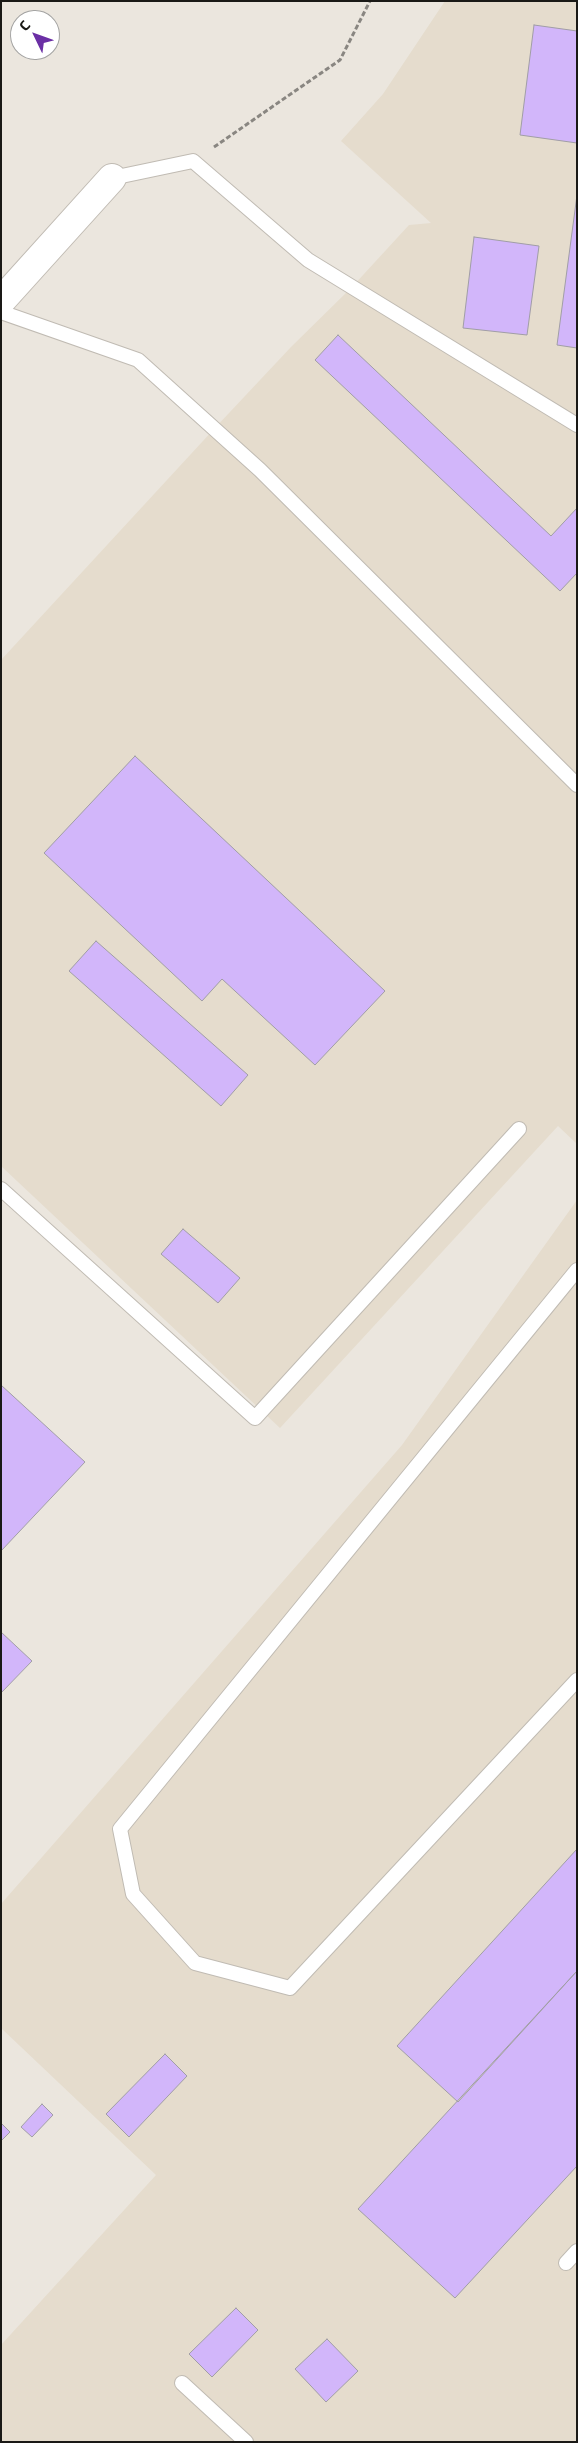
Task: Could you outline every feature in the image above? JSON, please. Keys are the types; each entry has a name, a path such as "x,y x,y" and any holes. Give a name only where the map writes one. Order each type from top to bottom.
{"street":[{"path":"1,301 112,178"}],"lane":[{"path":"112,178 194,160 308,260 577,426"},
{"path":"1,312 138,360 260,470 577,785"},
{"path":"1,1189 256,1418 519,1129"},
{"path":"577,1270 120,1829 133,1894 195,1963 290,1988 577,1680"},
{"path":"566,2263 577,2251"},
{"path":"182,2383 246,2442"}],"path":[{"path":"194,160 340,60 370,1"}],"shaded area":[{"path":"445,1 577,1 577,1144 558,1126 280,1428 1,1166 1,660 214,429 291,347 352,287 409,225 431,223 341,141 383,94"},
{"path":"577,1200 577,2442 1,2442 1,2345 156,2175 1,2028 1,1904 402,1445"}],"building":[{"path":"534,25 577,31 577,143 520,135"},
{"path":"577,195 577,348 557,345"},
{"path":"474,237 539,246 527,335 463,328"},
{"path":"338,335 551,536 577,508 577,573 560,591 315,360"},
{"path":"135,756 385,991 315,1065 222,979 202,1001 44,853"},
{"path":"96,941 248,1075 221,1106 69,971"},
{"path":"183,1229 240,1278 218,1303 161,1254"},
{"path":"1,1385 85,1462 1,1551"},
{"path":"1,1632 32,1661 1,1693"},
{"path":"577,1849 577,1971 458,2102 397,2046"},
{"path":"577,1971 577,2166 455,2298 358,2209"},
{"path":"165,2054 187,2076 129,2137 106,2114"},
{"path":"42,2104 53,2115 32,2137 21,2127"},
{"path":"1,2123 10,2132 1,2141"},
{"path":"236,2308 258,2330 212,2377 189,2354"},
{"path":"327,2339 358,2371 326,2402 295,2369"}]}
